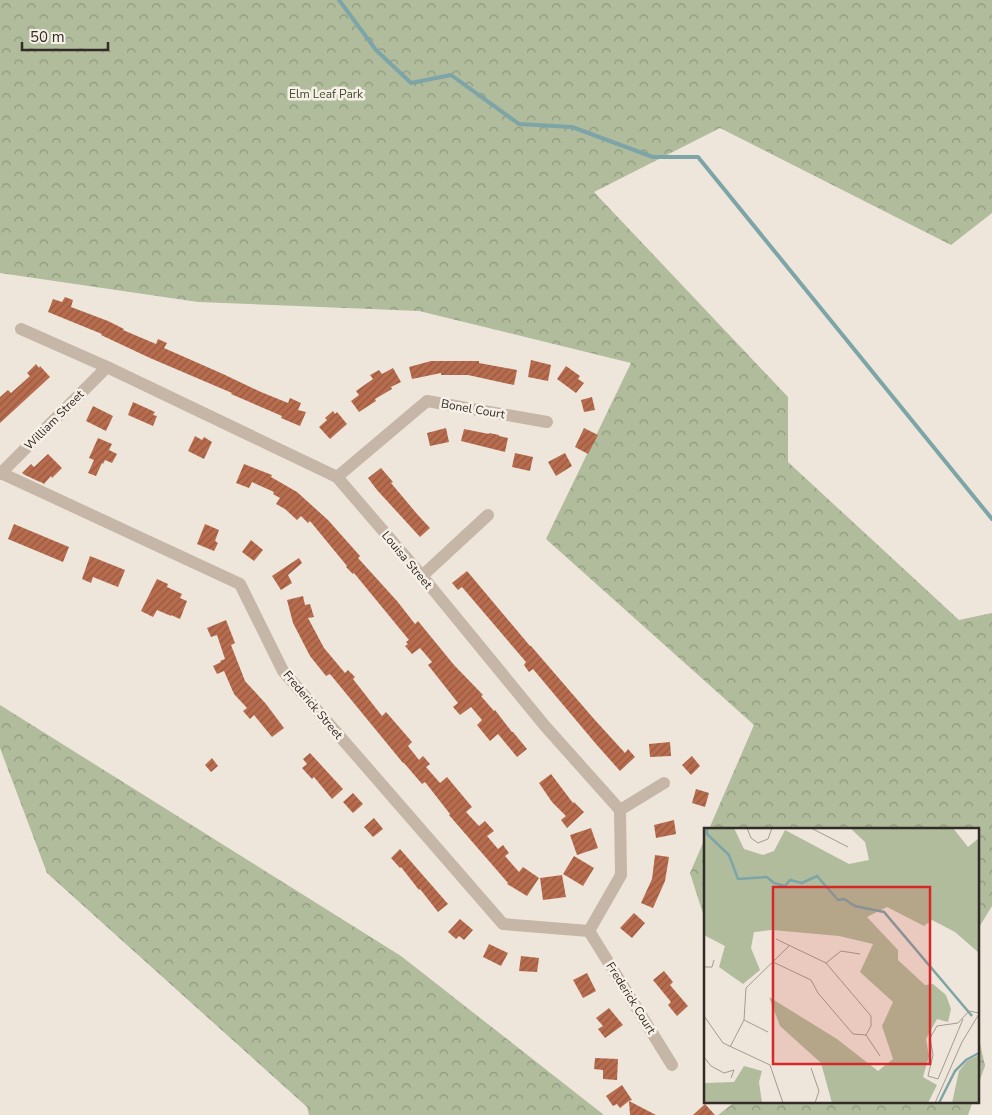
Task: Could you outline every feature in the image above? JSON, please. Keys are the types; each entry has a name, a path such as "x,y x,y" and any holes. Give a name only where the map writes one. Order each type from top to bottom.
{"street":[{"name":"Louisa Street","path":"21,329 107,367 337,477 422,576 545,726 620,810"},
{"name":"William Street","path":"0,473 107,367"},
{"name":"Bonel Court","path":"337,477 427,401 547,422"},
{"name":"Frederick Street","path":"0,473 240,584 283,671 503,924 589,931"},
{"path":"422,576 488,515"},
{"path":"589,931 621,875 620,810 664,783"},
{"name":"Frederick Court","path":"589,931 672,1066"}],"green space":[{"name":"Elm Leaf Park","path":"0,0 992,0 992,213 951,245 720,128 594,192 788,397 788,462 959,620 992,613 992,906 980,926 980,828 709,828 754,725 546,539 631,363 419,311 198,302 0,273"},
{"path":"0,705 401,956 604,1115 309,1115 307,1107 47,873 0,748"},
{"path":"704,841 704,917 690,873"},
{"path":"980,1043 985,1066 980,1080"},
{"path":"735,1102 973,1102 968,1115 718,1115"}],"building":[{"path":"65,297 73,300 71,307 108,321 123,330 156,344 158,339 167,343 164,348 261,392 288,403 290,398 301,403 298,410 306,412 300,426 232,393 150,358 102,334 48,312 53,299 62,302"},
{"path":"531,360 551,365 548,381 528,377"},
{"path":"431,361 479,361 479,363 517,370 514,385 468,375 441,375 441,373 412,379 409,367"},
{"path":"36,364 50,377 0,423 0,397 8,390 11,393 30,376 27,373"},
{"path":"566,366 580,376 578,379 584,383 576,393 557,379"},
{"path":"393,368 401,382 391,387 392,389 375,399 376,401 359,412 351,401 359,395 356,391 373,379 370,375 379,370 382,374"},
{"path":"592,397 595,410 584,412 581,400"},
{"path":"133,402 155,412 153,415 157,416 153,426 128,415"},
{"path":"93,406 113,416 106,431 86,421"},
{"path":"333,411 335,414 337,412 347,424 330,439 319,427"},
{"path":"446,428 449,442 430,446 427,433"},
{"path":"584,428 598,435 588,454 575,447"},
{"path":"464,429 508,438 505,452 461,441"},
{"path":"195,436 202,440 204,437 212,442 204,459 188,451"},
{"path":"98,438 112,444 109,450 117,454 112,463 105,460 102,463 96,476 88,473 94,460 89,458"},
{"path":"515,453 533,457 530,471 512,467"},
{"path":"565,453 572,466 556,476 548,462"},
{"path":"48,454 62,468 44,484 22,473 31,464 34,467"},
{"path":"244,464 272,475 271,477 297,492 328,520 415,624 418,621 454,665 483,695 481,696 527,749 517,757 498,734 490,741 477,725 482,720 471,707 460,715 453,707 458,703 428,665 432,662 420,648 412,654 405,646 409,640 354,573 346,567 310,521 308,523 301,516 297,520 276,504 280,498 273,494 274,492 252,482 249,488 236,483"},
{"path":"381,468 393,482 391,483 430,528 420,537 368,478"},
{"path":"14,524 69,547 63,562 8,539"},
{"path":"205,524 219,530 215,541 218,543 214,551 197,544"},
{"path":"251,540 263,550 254,561 242,552"},
{"path":"90,556 125,570 118,587 93,577 91,583 82,579"},
{"path":"299,558 302,563 288,575 292,583 281,590 272,576"},
{"path":"467,571 594,719 625,753 628,749 635,757 620,771 533,669 529,672 524,665 526,662 462,587 458,590 452,583"},
{"path":"157,579 168,584 167,587 182,594 180,598 187,601 180,619 157,610 153,617 141,611"},
{"path":"303,596 305,605 310,604 314,617 308,618 324,648 345,673 348,670 355,677 353,679 382,716 386,712 406,735 412,742 408,746 419,760 423,756 430,764 426,767 440,783 447,777 472,807 466,812 479,826 485,821 494,831 487,836 498,849 503,845 509,853 505,856 519,872 523,867 539,878 527,896 507,884 449,815 425,782 422,784 330,674 326,676 310,656 293,623 287,600"},
{"path":"226,620 235,643 231,645 245,681 284,728 272,737 254,715 250,719 243,711 247,708 234,694 224,671 217,674 213,666 225,659 217,635 211,637 207,628"},
{"path":"670,742 671,756 650,757 649,744"},
{"path":"310,753 343,789 332,799 314,777 312,779 302,768 307,764 303,759"},
{"path":"692,756 700,766 691,775 682,765"},
{"path":"212,758 218,766 211,772 205,765"},
{"path":"551,774 573,803 584,812 567,828 561,820 566,816 552,802 539,783"},
{"path":"696,789 709,793 705,807 692,803"},
{"path":"353,793 363,804 353,813 343,802"},
{"path":"374,818 383,829 373,837 364,827"},
{"path":"674,820 676,834 656,838 654,825"},
{"path":"591,828 598,848 577,855 570,835"},
{"path":"400,849 448,904 438,912 401,867 391,858"},
{"path":"655,855 669,857 665,881 653,908 641,903 652,879"},
{"path":"574,856 594,868 583,886 563,874"},
{"path":"562,875 566,897 543,900 540,878"},
{"path":"634,913 645,923 632,938 620,928"},
{"path":"460,919 473,930 464,940 459,936 456,939 448,932"},
{"path":"489,944 508,953 501,966 483,957"},
{"path":"521,956 539,958 537,972 519,971"},
{"path":"664,971 673,982 670,985 688,1006 677,1016 668,1005 671,1002 653,980"},
{"path":"587,973 596,991 583,998 573,980"},
{"path":"609,1008 623,1025 605,1038 598,1029 603,1026 596,1018"},
{"path":"595,1058 618,1059 617,1080 603,1079 603,1070 594,1069"},
{"path":"622,1085 632,1100 620,1108 617,1104 613,1106 606,1096"},
{"path":"629,1101 656,1115 630,1115"},
{"path":"705,1104 715,1115 693,1115"}],"waterway":[{"path":"339,0 376,50 411,83 451,75 519,124 572,127 653,157 698,157 992,519"}]}
